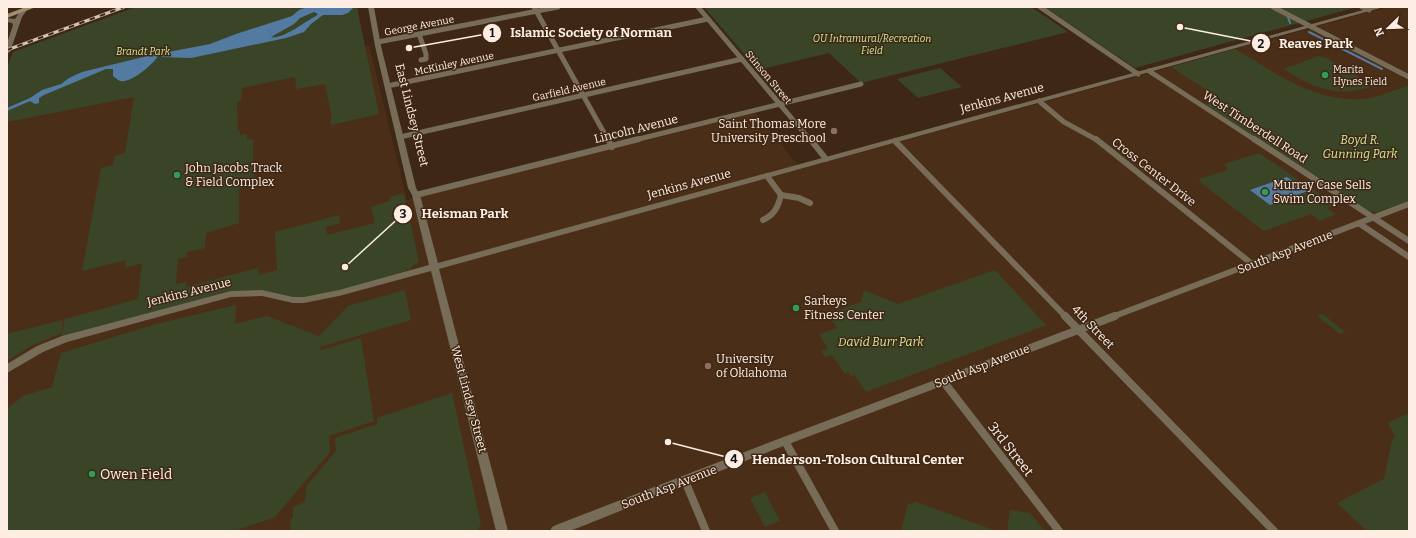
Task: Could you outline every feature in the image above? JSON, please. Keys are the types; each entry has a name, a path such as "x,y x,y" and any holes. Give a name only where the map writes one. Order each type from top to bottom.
{"main road":[{"path":"7,16 33,7"}],"street":[{"name":"East Lindsey Street","path":"371,7 378,46 402,136"},
{"name":"George Avenue","path":"378,42 535,9 558,7"},
{"name":"Stinson Street","path":"698,7 826,159"},
{"path":"1040,7 1138,74"},
{"path":"1273,7 1409,77"},
{"path":"1362,7 1369,10"},
{"name":"Jenkins Avenue","path":"7,369 40,349 65,339 220,297 252,293 293,300 312,299 339,293 1381,7"},
{"path":"7,52 16,24 25,9"},
{"path":"535,9 612,147"},
{"name":"McKinley Avenue","path":"392,85 708,19"},
{"path":"7,20 14,21 16,24"},
{"path":"419,34 426,54 426,59 421,60"},
{"name":"East Lindsey Street","path":"378,42 382,45 392,85 412,188 416,195 435,267"},
{"name":"Garfield Avenue","path":"402,136 742,59"},
{"name":"West Timberdell Road","path":"1149,71 1409,240"},
{"name":"Lincoln Avenue","path":"416,195 861,84"},
{"name":"Cross Center Drive","path":"1039,101 1064,122 1094,138 1252,264"},
{"name":"4th Street","path":"895,141 1274,531"},
{"path":"767,176 781,195 799,198 810,203"},
{"path":"763,220 772,216 777,210 781,195"},
{"name":"South Asp Avenue","path":"556,531 785,441 1078,329 1360,224 1409,204"},
{"path":"1360,224 1409,257"},
{"name":"West Lindsey Street","path":"435,267 502,531"},
{"name":"3rd Street","path":"943,381 1059,531"},
{"path":"785,441 835,531"},
{"path":"684,481 706,531"}],"shaded area":[{"name":"University of Oklahoma","path":"1388,7 1409,7 1409,531 7,531 7,117 369,45 407,200 756,113 801,169"}],"green space":[{"name":"Brandt Park","path":"136,7 357,7 379,114 331,125 331,112 325,84 296,89 295,77 242,88 241,101 237,102 238,131 240,131 240,135 247,134 247,140 253,139 254,186 239,189 239,223 206,233 205,248 187,252 187,257 178,259 176,284 186,282 186,287 258,268 259,275 277,270 275,232 339,215 340,223 326,227 327,235 375,223 371,207 390,201 390,197 400,194 404,195 419,261 416,265 414,264 411,269 339,293 304,300 270,295 234,294 60,340 65,319 138,299 142,263 125,268 126,260 82,271 101,168 113,165 115,156 125,153 134,97 7,122 7,67 13,52"},
{"name":"OU Intramural/Recreation Field","path":"704,7 1031,7 1068,32 861,83 829,53 758,70"},
{"path":"1045,7 1357,7 1135,68"},
{"name":"Boyd R. Gunning Park","path":"1235,49 1295,84 1327,96 1344,99 1362,99 1380,95 1409,85 1409,201 1379,212 1369,211 1205,105 1221,99 1171,67"},
{"name":"Marita Hynes Field","path":"1319,56 1326,58 1374,86 1360,90 1327,90 1306,82 1283,69"},
{"path":"940,68 962,87 918,98 897,79"},
{"name":"Murray Case Sells Swim Complex","path":"1259,153 1330,201 1333,205 1327,208 1336,214 1320,221 1311,214 1264,231 1201,183 1199,179 1228,170 1224,164"},
{"name":"David Burr Park","path":"995,270 1046,325 866,392 854,375 851,376 848,372 845,374 832,355 825,357 821,351 828,349 819,334 837,328 828,314 861,302 864,290 898,304"},
{"path":"405,290 411,320 320,347 321,350 361,338 374,421 329,436 330,452 275,517 234,531 7,531 7,409 23,396 52,387 61,353 153,325 236,305 235,324 267,316 319,336 348,306"},
{"path":"1323,314 1345,332 1340,334 1317,316"},
{"path":"63,320 61,333 29,347 7,361 7,334"},
{"path":"452,393 481,524 477,531 291,531 290,520 293,518 293,507 305,502 306,487 336,451 335,438 377,424 377,418"},
{"path":"1409,413 1409,531 1367,531 1337,503 1384,479 1392,440 1395,437 1388,423"},
{"path":"765,492 780,521 765,527 750,498"},
{"path":"914,501 996,531 901,531 908,503 913,505"},
{"path":"1010,510 1030,513 1045,531 1007,531"}],"water":[{"path":"307,7 354,7 348,13 342,15 323,15 311,24 304,32 286,38 191,58 161,57 163,53 210,44 292,16 299,10","holes":["314,12 318,14 281,36 271,37 294,24 300,18"]},
{"path":"160,53 145,70 129,80 119,81 113,76 113,69 106,69 44,95 39,98 39,103 35,104 30,101 7,111 7,108 30,98 42,90 61,84 69,78 82,72"},
{"path":"1287,177 1308,191 1270,205 1250,190"}],"waterway":[{"path":"1288,17 1290,23"},
{"path":"1309,32 1382,69"}],"railway":[{"path":"7,50 124,7"}],"place":[{"name":"Reaves Park","path":"1180,27"},
{"name":"Islamic Society of Norman","path":"409,48"},
{"name":"Marita Hynes Field","path":"1325,75"},
{"name":"Saint Thomas More University Preschool","path":"834,131"},
{"name":"John Jacobs Track & Field Complex","path":"177,175"},
{"name":"Murray Case Sells Swim Complex","path":"1265,192"},
{"name":"Heisman Park","path":"345,267"},
{"name":"Sarkeys Fitness Center","path":"796,308"},
{"name":"University of Oklahoma","path":"708,366"},
{"name":"Henderson-Tolson Cultural Center","path":"668,442"},
{"name":"Owen Field","path":"92,474"}]}
